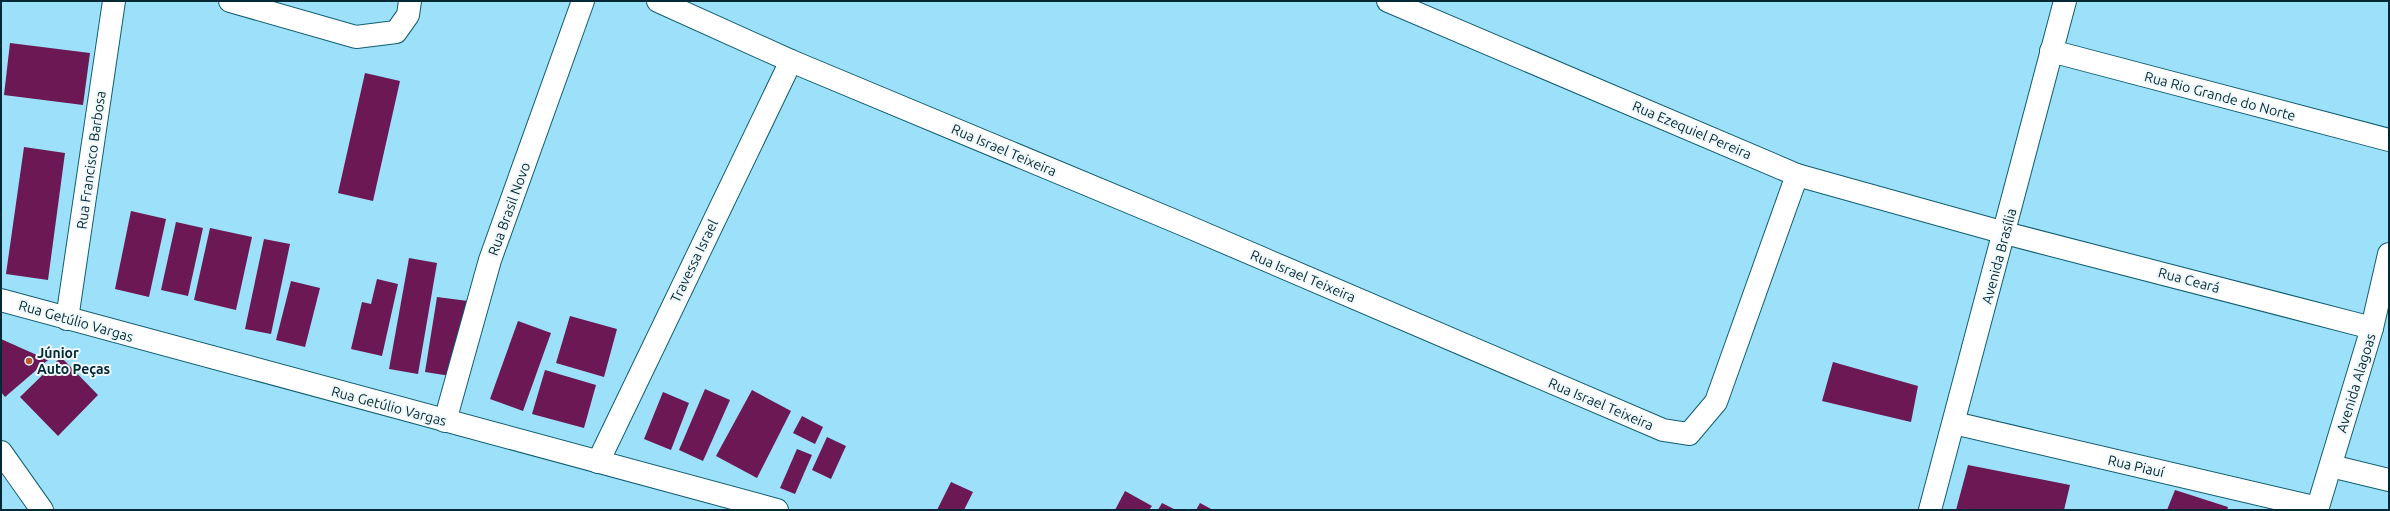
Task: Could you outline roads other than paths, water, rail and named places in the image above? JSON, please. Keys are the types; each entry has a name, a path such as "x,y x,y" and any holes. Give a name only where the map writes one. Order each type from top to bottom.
{"street":[{"name":"Rua Francisco Barbosa","path":"67,319 114,1"},
{"path":"230,1 356,37 396,32 408,15 410,1"},
{"name":"Rua Brasil Novo","path":"445,421 490,260 583,1"},
{"name":"Rua Israel Teixeira","path":"658,1 791,61 1182,224 1663,430 1689,434 1716,402 1797,175"},
{"name":"Rua Ezequiel Pereira","path":"1388,1 1797,175 2005,233"},
{"name":"Avenida Brasília","path":"1930,510 2005,233 2065,1"},
{"name":"Rua Rio Grande do Norte","path":"2051,51 2389,140"},
{"name":"Travessa Israel","path":"598,462 791,61"},
{"name":"Rua Ceará","path":"2005,233 2372,328"},
{"name":"Avenida Alagoas","path":"2318,509 2372,328 2389,254"},
{"name":"Rua Getúlio Vargas","path":"1,300 777,510"},
{"name":"Rua Piauí","path":"1954,423 2318,509"},
{"path":"1,452 42,510"},
{"path":"2331,466 2389,480"}],"place":[{"name":"Júnior Auto Peças","path":"29,361"}]}
